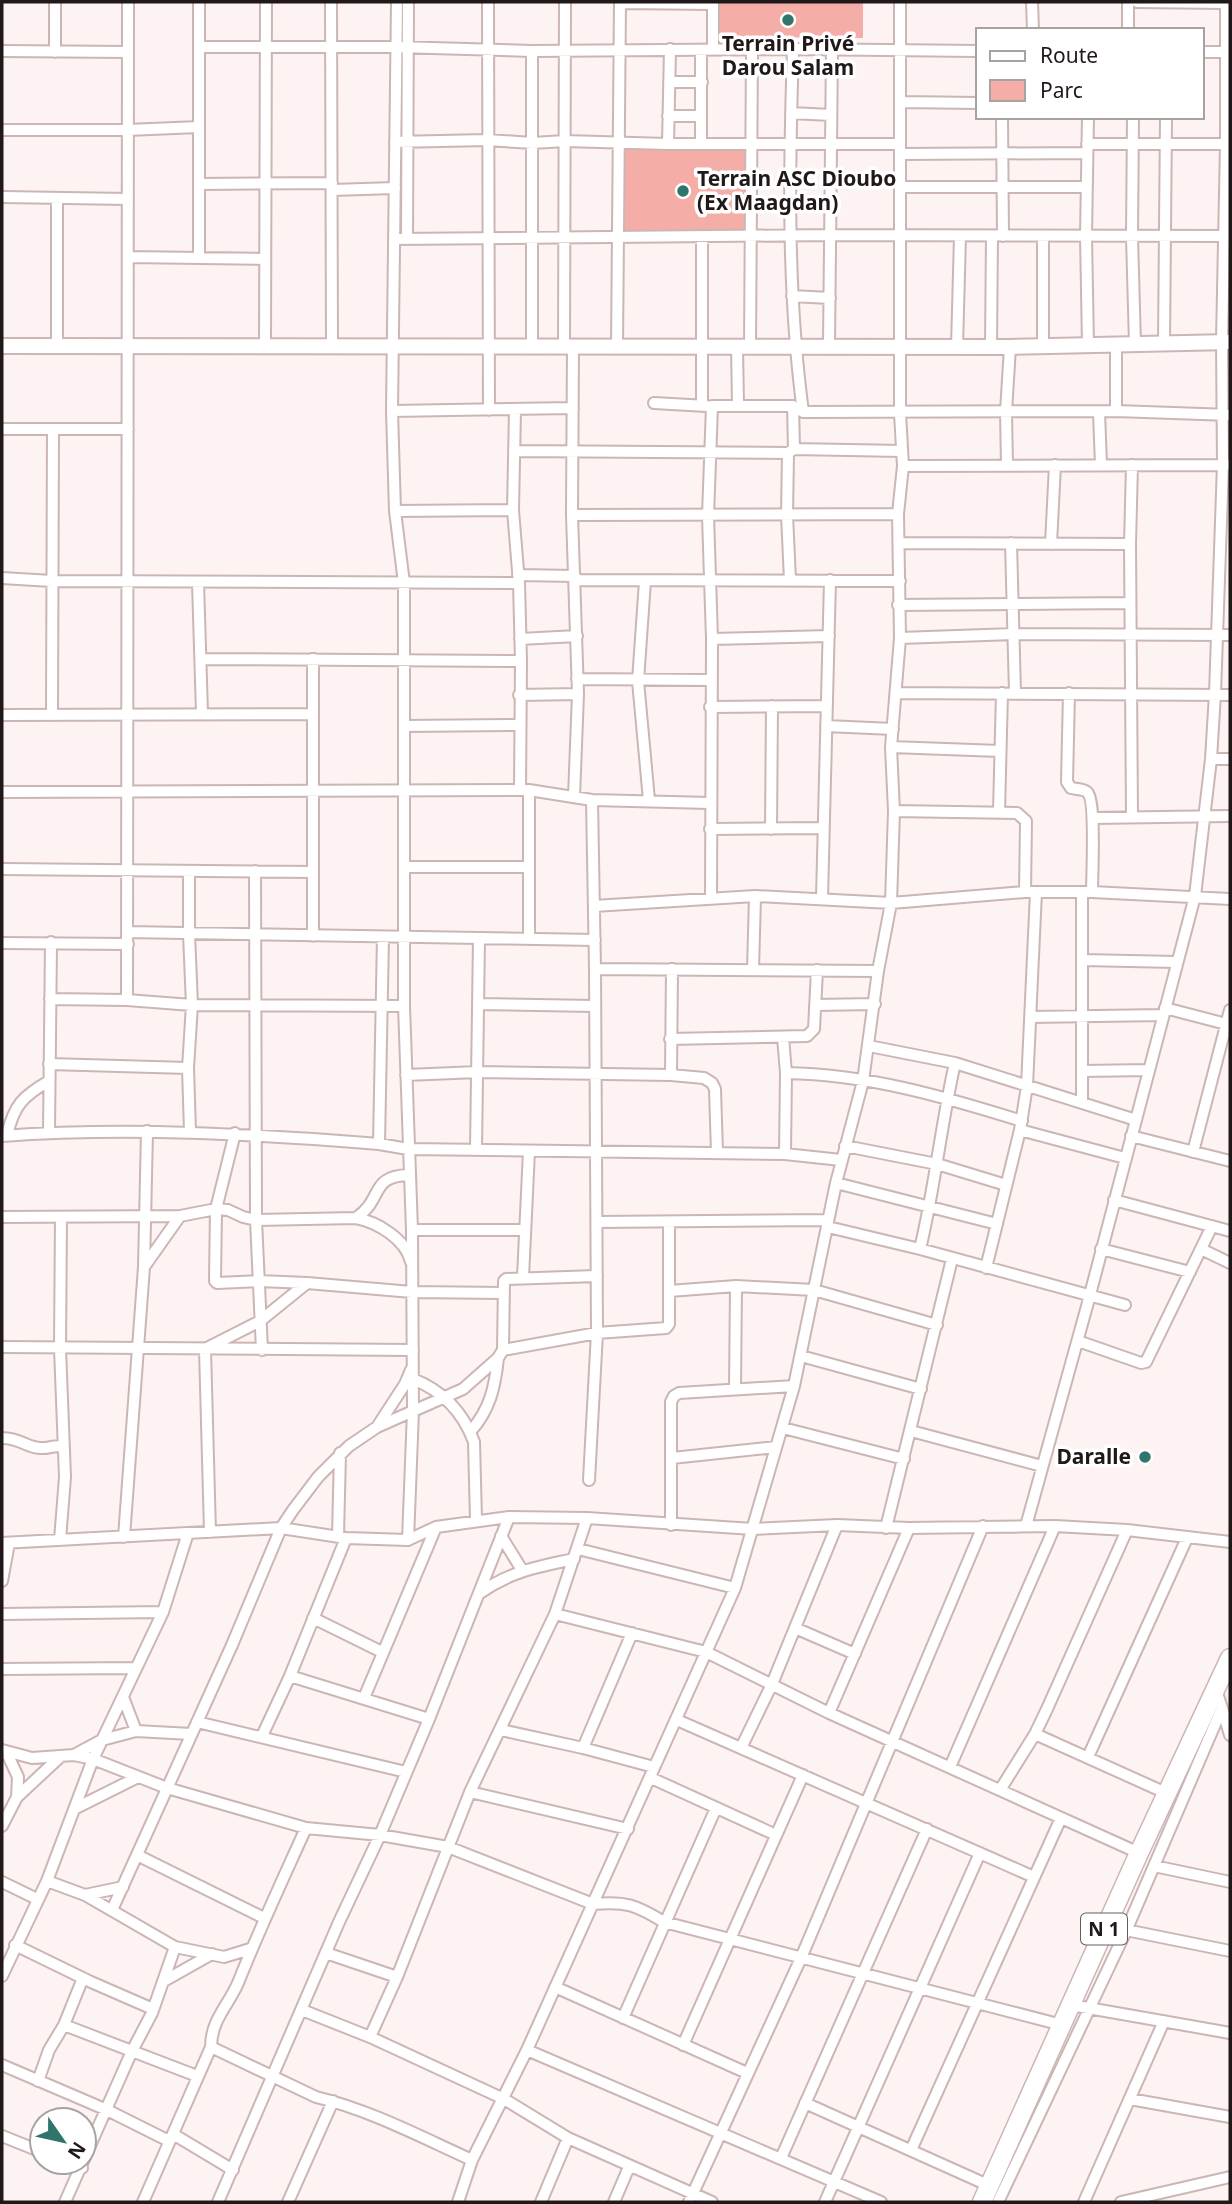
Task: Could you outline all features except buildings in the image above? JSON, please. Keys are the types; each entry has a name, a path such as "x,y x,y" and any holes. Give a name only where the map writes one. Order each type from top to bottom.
{"highway":[{"name":"N 1","path":"990,2197 1070,2005 1230,1658"}],"main road":[{"path":"2,346 1010,347 1226,341"}],"street":[{"path":"55,2 55,51"},
{"path":"127,1000 128,2"},
{"path":"199,2 200,258"},
{"path":"265,346 266,2"},
{"path":"331,2 332,347"},
{"path":"397,2 408,142 407,239"},
{"path":"408,2 395,142 392,411 395,511 404,583 404,1006 412,1230 413,1350 408,1540"},
{"path":"488,2 486,49 489,410"},
{"path":"565,2 565,237 573,408 572,515 578,694 574,797"},
{"path":"458,2202 472,2160 527,2050 735,1588 783,1428 801,1356 841,1160 863,1080 878,971 891,903 894,811 891,747 900,638 898,514 903,466 900,413 900,2"},
{"path":"1032,2 1033,28"},
{"path":"1128,2 1128,28"},
{"path":"1026,1526 1195,896 1216,694 1216,635 1225,544 1227,465 1229,52 1226,2 1137,2"},
{"path":"617,347 620,3 713,3 702,82 701,144"},
{"path":"199,47 402,47 532,51 976,51"},
{"path":"790,580 787,515 791,451 798,409 792,296 793,49"},
{"path":"830,346 832,49"},
{"path":"668,144 670,50"},
{"path":"738,405 750,237 752,50"},
{"path":"2,51 128,52"},
{"path":"532,51 532,348"},
{"path":"1204,52 1229,52"},
{"path":"669,82 702,82"},
{"path":"900,102 976,103"},
{"path":"791,113 831,115"},
{"path":"668,116 701,116"},
{"path":"990,347 1003,187 1002,119"},
{"path":"1088,119 1088,344"},
{"path":"1133,119 1135,344"},
{"path":"1164,344 1166,119"},
{"path":"2,130 199,127"},
{"path":"395,142 791,142 1002,153 1132,144 1228,144"},
{"path":"200,184 266,183 395,188"},
{"path":"900,187 1087,187"},
{"path":"2,197 128,199"},
{"path":"57,198 57,346"},
{"path":"395,239 793,235 1227,236"},
{"path":"957,346 960,236"},
{"path":"1043,236 1043,345"},
{"path":"702,237 702,346 711,453 708,516 712,639 711,898"},
{"path":"128,257 265,259"},
{"path":"792,296 830,298"},
{"path":"1115,411 1116,344"},
{"path":"1007,465 1006,412 1010,347"},
{"path":"654,403 900,413 1115,411 1226,415"},
{"path":"392,411 573,408"},
{"path":"515,409 513,510 521,661 519,725 529,867 529,939"},
{"path":"1099,412 1101,465"},
{"path":"2,429 128,429"},
{"path":"52,714 53,429"},
{"path":"514,451 711,453 902,450"},
{"path":"1051,544 1055,465"},
{"path":"1132,465 1132,816"},
{"path":"903,466 1227,465"},
{"path":"395,511 513,510"},
{"path":"572,515 898,514"},
{"path":"900,543 1130,544"},
{"path":"1011,543 1015,693"},
{"path":"2,578 52,582 404,583 575,578 645,581 900,581"},
{"path":"821,898 830,580"},
{"path":"645,581 638,681 649,800"},
{"path":"198,582 202,714"},
{"path":"898,605 1130,603"},
{"path":"900,638 1014,634 1230,635"},
{"path":"520,639 577,636"},
{"path":"712,639 829,636"},
{"path":"202,659 521,661"},
{"path":"313,659 313,936"},
{"path":"577,679 711,680"},
{"path":"896,693 1230,695"},
{"path":"999,812 1002,693"},
{"path":"1069,693 1067,782 1071,788 1089,793 1093,818 1083,960 1082,1103"},
{"path":"519,695 578,694"},
{"path":"772,706 772,828"},
{"path":"710,707 827,706"},
{"path":"2,715 313,714"},
{"path":"404,726 519,725"},
{"path":"826,726 893,729"},
{"path":"891,747 1000,751"},
{"path":"1211,759 1230,759"},
{"path":"2,792 524,790 592,800 710,803"},
{"path":"589,1480 597,1333 594,1006 596,969 592,800"},
{"path":"894,811 1017,813 1026,821 1031,892 1027,1086 1021,1126 986,1268"},
{"path":"1093,818 1230,816"},
{"path":"710,829 823,828"},
{"path":"404,867 529,867"},
{"path":"2,869 313,872"},
{"path":"189,871 192,1006 188,1068 190,1131"},
{"path":"255,871 256,1220 261,1350"},
{"path":"594,906 754,896 891,903 1031,892 1230,899"},
{"path":"753,970 754,896"},
{"path":"2,943 189,934 595,940"},
{"path":"379,1144 383,937"},
{"path":"476,1149 480,938"},
{"path":"49,1132 51,942"},
{"path":"1083,960 1177,962"},
{"path":"596,969 878,971"},
{"path":"671,1075 672,969"},
{"path":"670,1039 807,1036 814,1029 817,970"},
{"path":"50,999 127,1000 192,1006 404,1006"},
{"path":"478,1004 594,1006"},
{"path":"815,1005 875,1004"},
{"path":"1194,1152 1230,1010"},
{"path":"1030,1017 1164,1011 1228,1024"},
{"path":"783,1037 786,1073 785,1154"},
{"path":"869,1046 955,1063 1136,1120"},
{"path":"920,1249 955,1063"},
{"path":"49,1064 188,1068"},
{"path":"1082,1071 1148,1070"},
{"path":"406,1075 478,1072 671,1075 704,1079 712,1083 715,1089 717,1153"},
{"path":"786,1073 863,1080 947,1098 1021,1126 1125,1158"},
{"path":"49,1081 36,1088 16,1107 4,1136 49,1132 190,1131 379,1144 408,1149 785,1154 841,1160"},
{"path":"124,1537 144,1266 147,1131"},
{"path":"235,1133 216,1209 217,1283 259,1280 412,1292 504,1293"},
{"path":"1131,1136 1230,1161"},
{"path":"845,1146 937,1164 1006,1185"},
{"path":"523,1277 529,1151"},
{"path":"356,1217 366,1211 385,1180 393,1175 409,1175"},
{"path":"836,1182 997,1224"},
{"path":"1114,1200 1230,1231"},
{"path":"2,1217 180,1216 216,1209 228,1210 256,1220 356,1217 368,1220 388,1232 410,1255 412,1265"},
{"path":"144,1266 180,1216"},
{"path":"60,1540 65,1477 60,1348 61,1218"},
{"path":"597,1222 828,1223 1125,1305"},
{"path":"112,1910 281,1528 317,1477 340,1453 377,1427 463,1389 501,1354 597,1333 666,1328 669,1324 669,1222"},
{"path":"1078,1340 1141,1363 1146,1362 1212,1226"},
{"path":"412,1230 524,1230"},
{"path":"1101,1248 1189,1272"},
{"path":"1201,1249 1230,1263"},
{"path":"886,1528 952,1259"},
{"path":"470,1432 481,1420 494,1391 501,1354 506,1279 597,1276"},
{"path":"205,1349 260,1321 307,1283"},
{"path":"669,1291 736,1286 814,1290 937,1325"},
{"path":"735,1389 736,1286"},
{"path":"2,1347 413,1350"},
{"path":"205,1349 211,1532"},
{"path":"801,1356 921,1389"},
{"path":"377,1427 405,1384 413,1364"},
{"path":"413,1379 428,1385 446,1398 470,1432 474,1442 476,1520"},
{"path":"670,1525 671,1402 674,1396 679,1393 793,1387"},
{"path":"783,1428 904,1459"},
{"path":"911,1431 1042,1466"},
{"path":"2,1438 15,1438 32,1447 43,1449 54,1444 63,1447"},
{"path":"672,1458 776,1447"},
{"path":"262,1736 290,1676 342,1537 340,1453"},
{"path":"218,2202 380,1835 509,1517"},
{"path":"2,1581 5,1543 281,1528 342,1537 408,1540 436,1527 509,1517 587,1518 753,1529 837,1525 886,1528 1055,1526 1127,1530 1230,1542"},
{"path":"370,2037 397,1977 470,1792 555,1614 587,1518"},
{"path":"741,1748 772,1684 837,1525"},
{"path":"691,2198 801,1958 983,1526"},
{"path":"950,1768 1055,1526"},
{"path":"364,1698 436,1527"},
{"path":"829,1713 909,1528"},
{"path":"1000,1790 1035,1734 1127,1530"},
{"path":"2,1976 10,1946 47,1881 93,1759 163,1612 188,1533"},
{"path":"501,1536 522,1570"},
{"path":"1088,1758 1187,1538"},
{"path":"478,1594 505,1576 576,1554 735,1588"},
{"path":"2,1614 163,1612"},
{"path":"555,1614 706,1652 829,1713 1139,1853"},
{"path":"313,1618 382,1653"},
{"path":"795,1628 855,1654"},
{"path":"583,1748 632,1633"},
{"path":"2,1669 135,1668"},
{"path":"290,1676 429,1719"},
{"path":"1216,1690 1230,1735"},
{"path":"123,1697 136,1731"},
{"path":"805,2103 911,2150 990,2197 1089,2008 1126,1931 1222,1708"},
{"path":"677,1720 1034,1877"},
{"path":"197,1722 406,1772"},
{"path":"501,1730 583,1748 653,1772 716,1808 776,1835"},
{"path":"74,1755 102,1740 136,1731 191,1734"},
{"path":"170,1732 183,1754"},
{"path":"1035,1734 1166,1793"},
{"path":"4,1751 32,1758 74,1755 93,1759 167,1788 306,1828 380,1835 448,1847 593,1905 617,1902 631,1904 664,1923 1062,2025"},
{"path":"4,1751 18,1777 18,1797"},
{"path":"2,1826 18,1797 61,1756"},
{"path":"683,2045 803,1775"},
{"path":"76,1808 138,1777"},
{"path":"470,1792 628,1829"},
{"path":"623,2018 716,1808"},
{"path":"911,2150 1061,1818"},
{"path":"143,2202 211,2047 213,2029 219,2013 234,1992 250,1949 306,1828"},
{"path":"781,2158 927,1829"},
{"path":"825,2202 981,1853"},
{"path":"137,1855 264,1918"},
{"path":"1154,1866 1230,1882"},
{"path":"47,1881 85,1895 176,1947 224,1957 250,1949"},
{"path":"2,1882 37,1899"},
{"path":"85,1895 123,1887"},
{"path":"1106,1926 1230,1951"},
{"path":"10,1946 153,2009"},
{"path":"98,2131 153,2009 176,1947"},
{"path":"326,1953 397,1977"},
{"path":"163,1980 212,1954"},
{"path":"38,2081 49,2050 64,2025 83,1978"},
{"path":"555,1987 747,2073"},
{"path":"1070,2005 1230,2033"},
{"path":"302,2010 370,2037 504,2099 568,2138 691,2198 712,2202"},
{"path":"1084,2202 1164,2021"},
{"path":"64,2025 197,2076"},
{"path":"211,2047 316,2097 386,2121 472,2160"},
{"path":"527,2050 881,2202"},
{"path":"2,2066 171,2138 233,2170"},
{"path":"1130,2099 1230,2117"},
{"path":"288,2202 333,2101"},
{"path":"2,2136 28,2146"},
{"path":"541,2202 568,2138"},
{"path":"614,2202 629,2167"},
{"path":"65,2202 78,2176"},
{"path":"1121,2202 1230,2177"}],"green space":[{"name":"Terrain Privé Darou Salam","path":"714,2 863,2 863,38 714,37"},
{"name":"Terrain ASC Dioubo (Ex Maagdan)","path":"621,147 746,147 746,234 620,234"}],"place":[{"name":"Terrain Privé Darou Salam","path":"788,20"},
{"name":"Terrain ASC Dioubo (Ex Maagdan)","path":"683,191"},
{"name":"Daralle","path":"1145,1457"}]}
